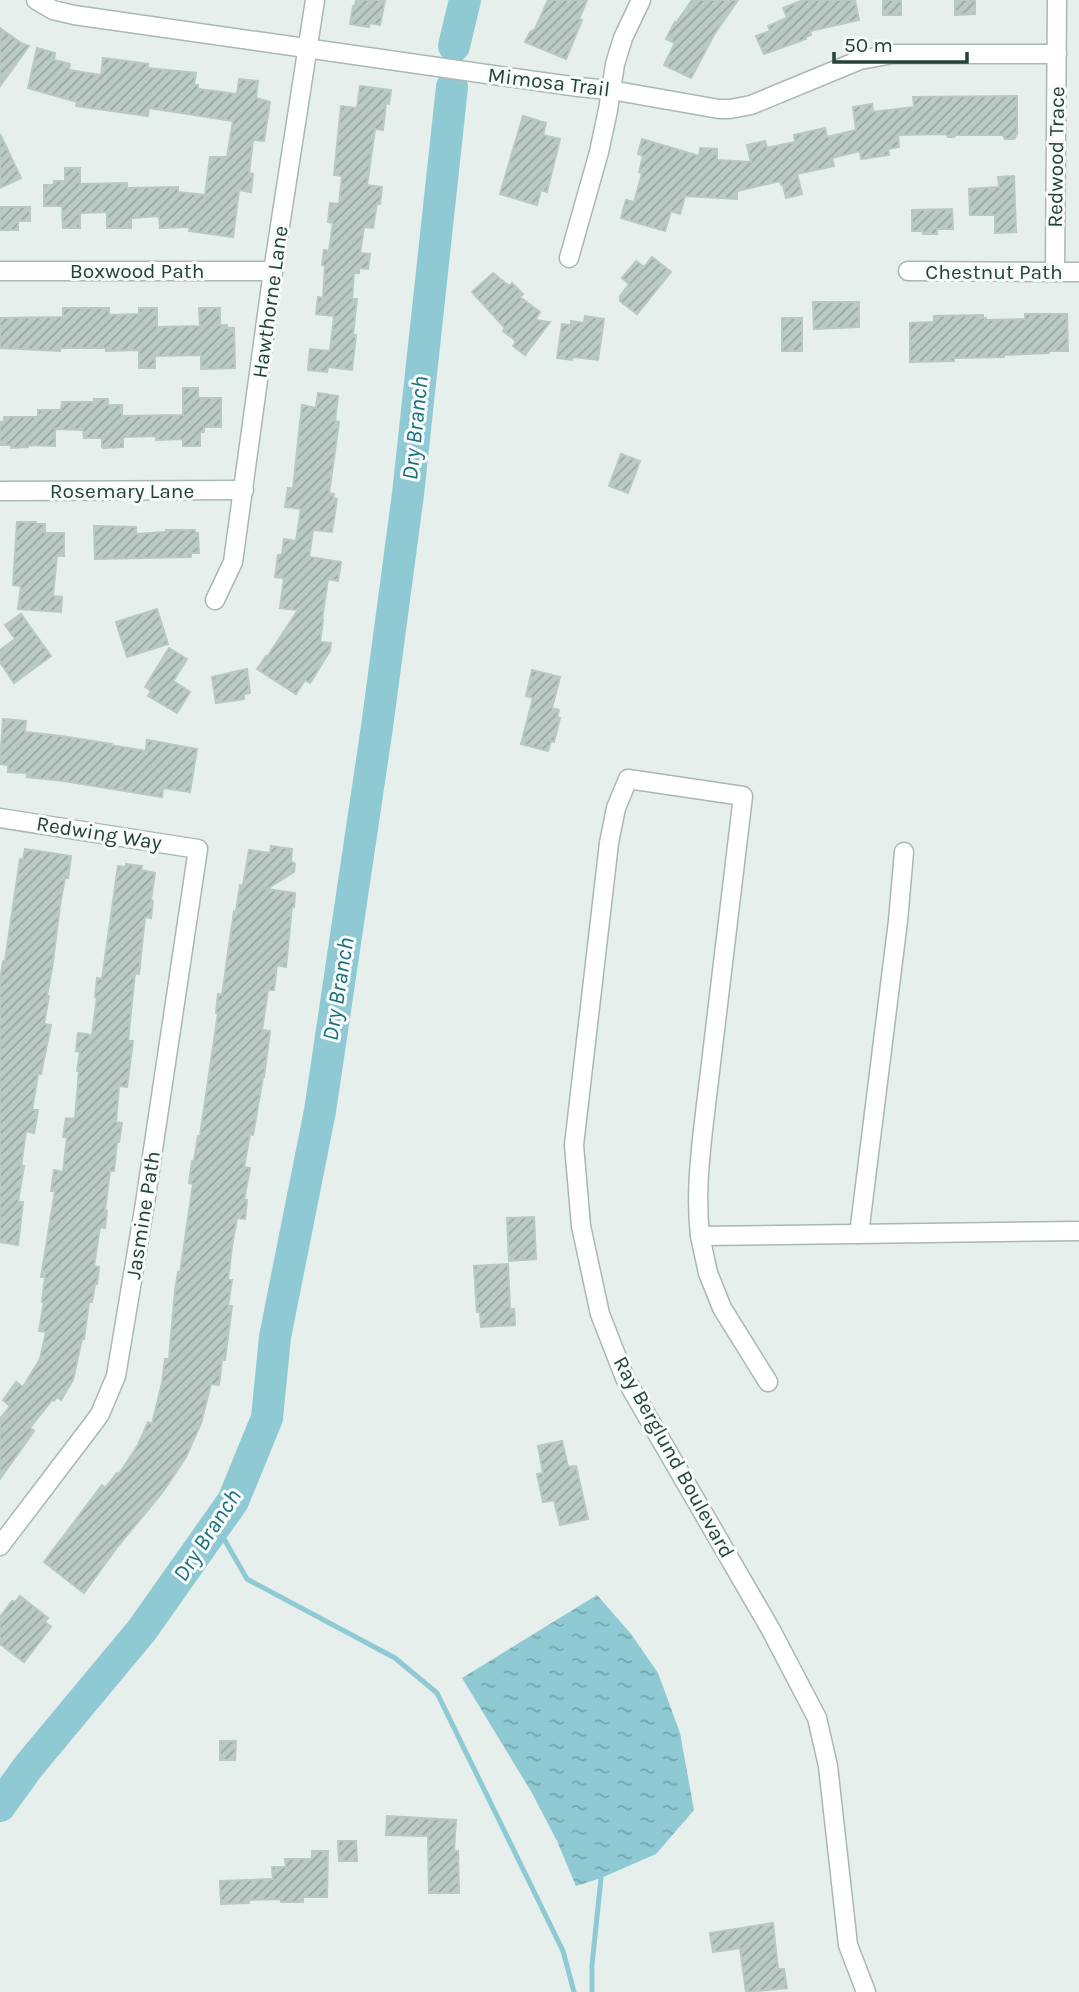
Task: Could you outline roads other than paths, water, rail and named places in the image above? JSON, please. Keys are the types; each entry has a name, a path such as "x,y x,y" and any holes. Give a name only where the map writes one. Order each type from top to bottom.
{"street":[{"name":"Mimosa Trail","path":"36,0 53,10 74,15 730,109 751,105 871,57 893,54 1057,54"},
{"name":"Hawthorne Lane","path":"215,600 233,562 273,271 315,0"},
{"path":"569,258 599,152 614,64 641,0"},
{"name":"Redwood Trace","path":"1055,272 1057,0"},
{"name":"Boxwood Path","path":"0,271 273,271"},
{"name":"Chestnut Path","path":"908,271 1079,272"},
{"name":"Rosemary Lane","path":"0,491 244,490"},
{"name":"Ray Berglund Boulevard","path":"700,1236 697,1211 702,1130 743,796 628,779 617,808 609,843 574,1145 580,1226 600,1314 625,1378 771,1630 817,1718 828,1766 848,1945 866,1992"},
{"name":"Redwing Way","path":"0,818 198,849"},
{"name":"Jasmine Path","path":"0,1546 100,1414 116,1376 198,849"},
{"path":"859,1234 898,921 904,852"},
{"path":"768,1382 722,1308 708,1273 700,1236 1079,1231"}],"water":[{"path":"597,1595 631,1634 658,1673 680,1733 694,1810 656,1854 576,1886 532,1793 462,1678"}],"waterway":[{"name":"Dry Branch","path":"454,46 465,0"},
{"name":"Dry Branch","path":"0,1806 28,1767 142,1630 233,1501 267,1418 275,1337 320,1111 377,727 408,494 452,87"},
{"path":"216,1525 247,1579 395,1658 437,1693 563,1951 574,1992"},
{"path":"592,1992 592,1965 601,1878"}]}
